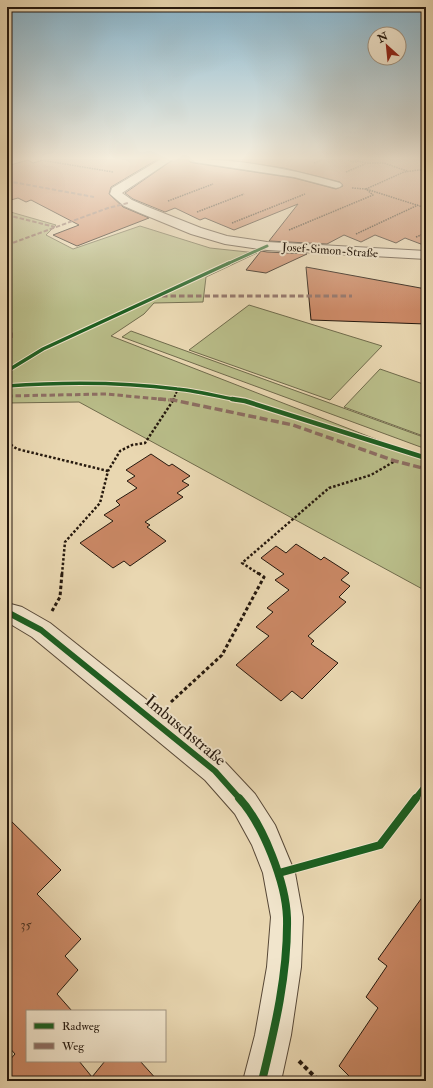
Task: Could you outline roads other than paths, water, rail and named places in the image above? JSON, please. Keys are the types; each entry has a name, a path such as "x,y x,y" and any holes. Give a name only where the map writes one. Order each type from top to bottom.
{"street":[{"name":"Josef-Simon-Straße","path":"144,210 205,234 225,240 267,246 426,255"},
{"name":"Imbuschstraße","path":"7,612 41,630 153,719 214,771 245,804 264,836 279,873 287,917 284,967 273,1035 262,1081"}]}
